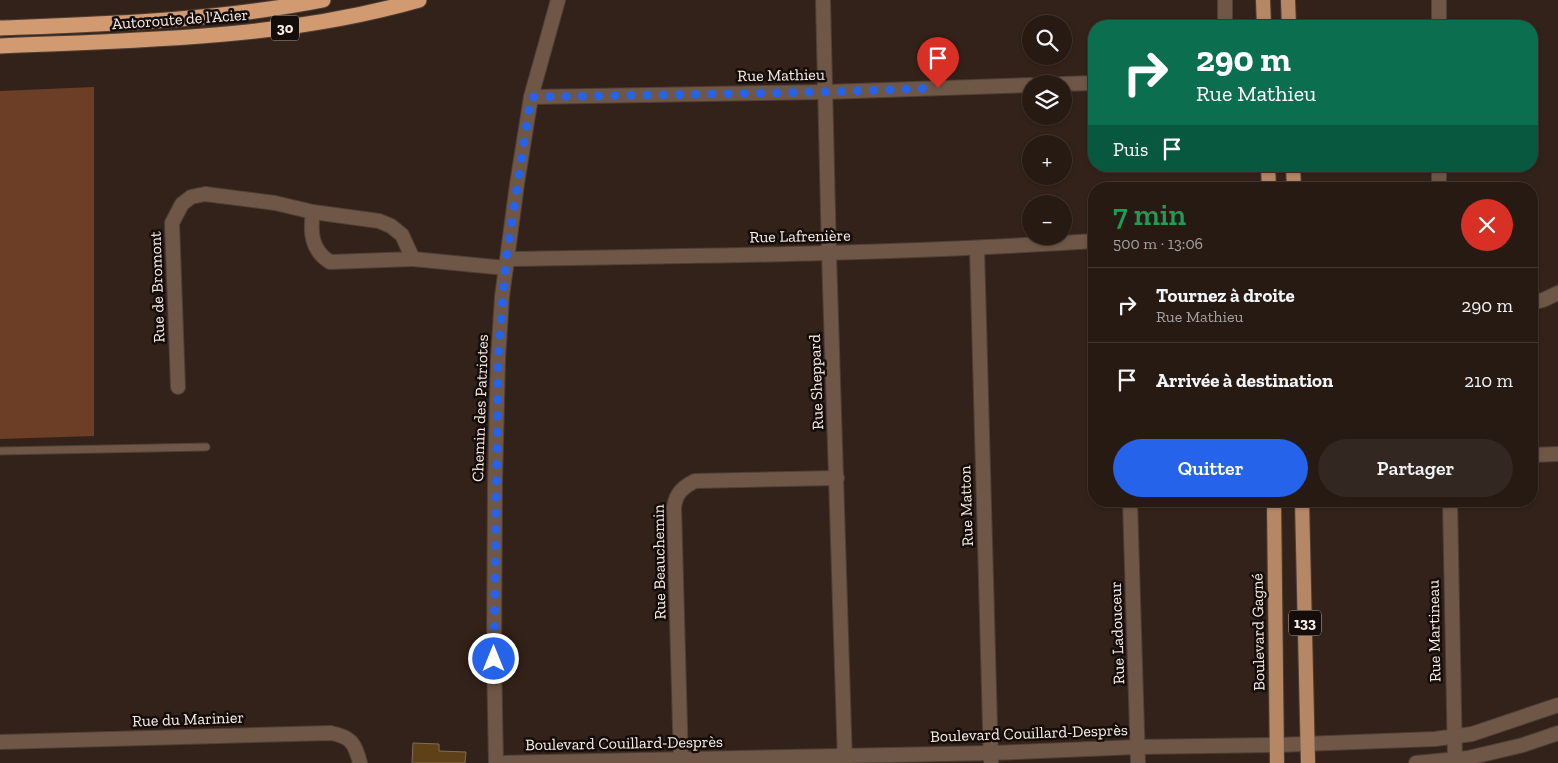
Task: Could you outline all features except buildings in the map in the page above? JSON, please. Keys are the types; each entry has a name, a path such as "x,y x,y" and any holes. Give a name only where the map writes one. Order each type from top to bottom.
{"highway":[{"name":"Autoroute de l'Acier","path":"0,28 147,22 237,14 323,0"},
{"name":"Autoroute de l'Acier","path":"0,46 240,34 296,27 358,16 419,0"}],"main road":[{"path":"1263,0 1264,20"},
{"path":"1288,0 1288,20"},
{"name":"Boulevard Gagné","path":"1274,507 1277,763"},
{"name":"133","path":"1302,507 1308,763"}],"street":[{"name":"Chemin des Patriotes","path":"496,763 494,659 498,359 506,264 531,97 558,0"},
{"name":"Rue Sheppard","path":"823,0 845,759"},
{"path":"1225,0 1225,20"},
{"path":"1439,0 1439,20"},
{"path":"1072,84 1088,83"},
{"name":"Rue Mathieu","path":"531,97 825,92 1022,85"},
{"name":"Rue de Bromont","path":"178,387 172,223 182,204 191,197 204,194 275,203 313,212 379,221 391,226 402,236 413,259"},
{"path":"313,212 311,230 314,244 322,257 330,262 413,259 506,264"},
{"name":"Rue Lafrenière","path":"506,264 829,254 1088,241"},
{"name":"Rue Matton","path":"977,248 991,758"},
{"path":"1538,301 1558,293"},
{"path":"1538,455 1558,454"},
{"name":"Rue Beauchemin","path":"681,762 674,507 676,496 684,487 695,481 837,478"},
{"name":"Rue Ladouceur","path":"1130,507 1138,763"},
{"name":"Rue Martineau","path":"1450,507 1455,760"},
{"name":"Boulevard Couillard-Desprès","path":"496,763 991,758 1137,747 1277,746 1472,734 1558,705"},
{"name":"Rue du Marinier","path":"0,742 331,733 345,736 356,747 360,763"},
{"path":"1416,763 1468,758 1523,745 1558,733"}],"lane":[{"path":"0,451 206,446"}],"shaded area":[{"path":"94,87 94,436 0,439 0,91"}],"route":[{"path":"494,659 495,483 498,359 502,297 531,97 825,92 938,88"}]}
